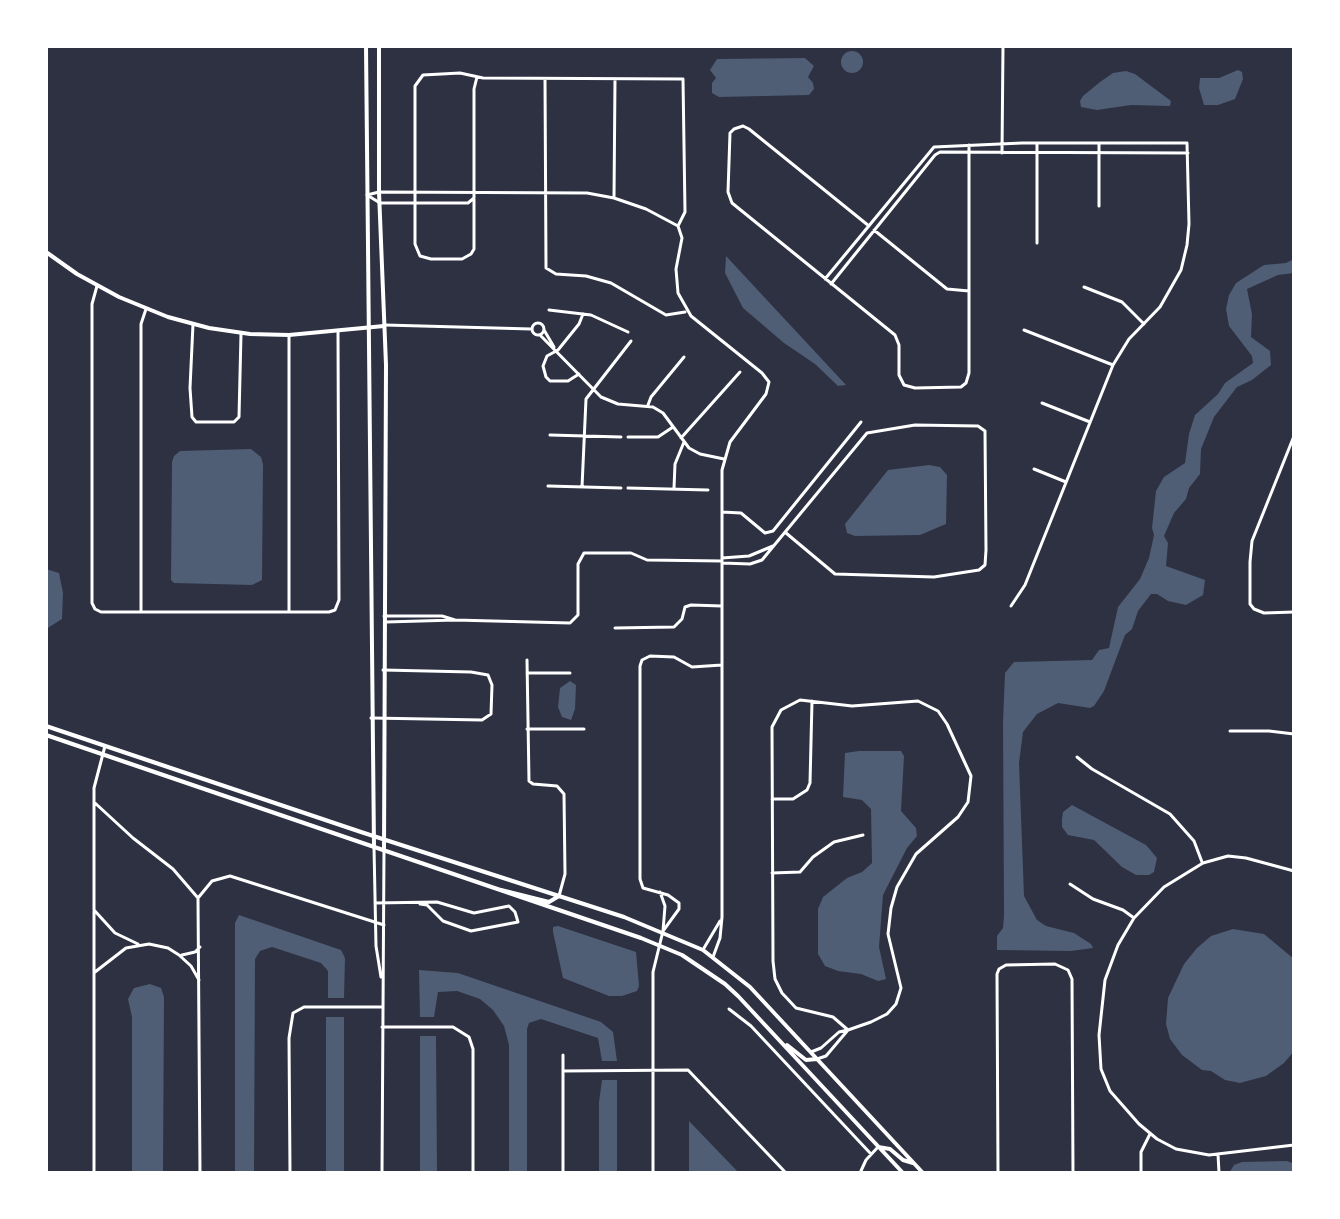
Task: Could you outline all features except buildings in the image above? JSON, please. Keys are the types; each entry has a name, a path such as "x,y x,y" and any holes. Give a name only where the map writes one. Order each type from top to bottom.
{"main road":[{"path":"366,46 374,847"},
{"path":"379,46 379,192 385,325 384,850"},
{"path":"46,252 97,286 146,309 193,324 241,333 289,335 385,325"},
{"path":"371,535 384,535"},
{"path":"46,726 663,931 703,950 750,987 923,1173"},
{"path":"46,735 659,944 682,955 725,984 903,1173"},
{"path":"495,889 503,888 549,902 559,896"},
{"path":"776,1037 806,1060 817,1059"},
{"path":"878,1147 890,1149 903,1160 915,1164"}],"street":[{"path":"1002,153 1003,46"},
{"path":"477,77 474,89 474,243 471,254 462,259 422,257 415,244 415,192 417,80 423,75 460,73 477,77 545,79 683,79 685,212 678,226 682,244 675,281 687,311 769,382 766,394 736,431 724,459 722,917 720,938 713,957"},
{"path":"545,79 547,269 556,274 586,276 611,283 666,315 687,311"},
{"path":"614,198 615,79"},
{"path":"869,226 749,129 743,126 734,129 728,139 728,192 732,203 895,335 899,345 900,381 911,388 955,388 966,383 969,373 969,145"},
{"path":"1037,143 1037,243"},
{"path":"1099,143 1099,206"},
{"path":"825,279 934,147 1187,143 1189,224 1185,258 1171,291 1125,344 1113,365 1022,590 1011,606"},
{"path":"831,284 935,155 946,152 1188,153"},
{"path":"367,195 379,192 587,193 646,209 678,226"},
{"path":"367,195 380,203 468,203 474,200 475,193"},
{"path":"874,230 947,289 969,291"},
{"path":"97,286 92,304 92,603 101,612 335,610 339,600 338,331"},
{"path":"1084,287 1122,302 1144,324"},
{"path":"141,612 141,324 146,309"},
{"path":"549,310 596,317 628,332"},
{"path":"579,374 562,382 546,377 544,361 579,324 583,314"},
{"path":"385,325 531,329 539,323 556,349"},
{"path":"193,324 192,417 202,423 234,422 239,417 241,333"},
{"path":"531,329 533,334 540,335 556,349 592,389 612,403 648,405 663,413 694,452 724,459"},
{"path":"540,335 544,330"},
{"path":"1024,330 1113,365"},
{"path":"289,335 289,612"},
{"path":"582,487 584,404 592,389 631,341"},
{"path":"648,405 684,357"},
{"path":"674,488 675,464 683,440 740,372"},
{"path":"1042,403 1090,422"},
{"path":"722,512 741,513 765,533 773,531 861,422"},
{"path":"384,622 573,622 579,609 579,559 589,552 631,553 647,560 755,563 762,560 786,533 867,433 915,425 978,426 985,431 986,550 985,565 979,570 934,577 835,574 786,533"},
{"path":"628,437 658,437 673,427"},
{"path":"550,435 621,437"},
{"path":"1294,436 1252,541 1250,555 1250,604 1264,613 1294,612"},
{"path":"1034,469 1066,482"},
{"path":"548,486 621,488"},
{"path":"628,488 708,490"},
{"path":"722,561 749,556 776,544"},
{"path":"615,628 674,627 682,619 685,607 722,606"},
{"path":"384,616 442,616 455,620"},
{"path":"663,931 679,906 677,900 643,888 640,879 640,666 644,658 653,656 674,657 692,667 722,665"},
{"path":"527,660 529,781 557,786 564,794 565,874 559,896"},
{"path":"371,718 482,720 491,714 492,685 488,675 483,672 383,670"},
{"path":"527,673 570,673"},
{"path":"811,1052 821,1048 839,1032 848,1030 887,1014 896,1004 901,988 888,934 893,898 902,875 916,854 934,835 952,823 964,809 970,794 971,776 945,720 932,707 912,701 852,706 800,700 791,702 781,710 774,721 773,971 777,985 796,1008 833,1017 848,1030"},
{"path":"772,799 793,799 807,790 810,783 812,701"},
{"path":"527,729 584,729"},
{"path":"1230,731 1294,734"},
{"path":"94,1173 94,802 95,782 105,746"},
{"path":"1077,757 1170,814 1194,841 1203,863"},
{"path":"94,802 173,869 198,898 200,1173"},
{"path":"772,873 800,872 813,857 834,842 863,835"},
{"path":"374,847 375,923 382,985"},
{"path":"382,1173 384,850"},
{"path":"1294,871 1237,857 1203,863 1164,887 1134,918 1118,945 1105,980 1100,1007 1099,1057 1110,1091 1150,1134 1187,1152 1218,1154 1294,1145"},
{"path":"198,898 212,881 230,876 384,925"},
{"path":"1070,884 1093,899 1123,910 1134,918"},
{"path":"653,1173 653,972 663,931 665,901 660,892"},
{"path":"375,903 427,905 443,921 471,931 518,922 509,906 474,913 437,902 420,904"},
{"path":"94,910 115,933 139,944 161,946 179,955 191,966 199,980"},
{"path":"703,950 722,917"},
{"path":"95,972 121,951 139,944"},
{"path":"179,955 195,952 200,947"},
{"path":"998,1173 999,969 1006,965 1055,964 1068,970 1072,979 1073,1173"},
{"path":"290,1173 289,1038 293,1013 304,1007 382,1007"},
{"path":"729,1009 751,1026 871,1154"},
{"path":"382,1027 453,1027 469,1037 473,1049 473,1173"},
{"path":"817,1059 826,1056 848,1030"},
{"path":"563,1055 563,1173"},
{"path":"563,1071 653,1071 659,1068 682,1069 693,1074 786,1173"},
{"path":"1141,1173 1141,1152 1150,1134"},
{"path":"860,1173 878,1147"},
{"path":"1218,1154 1219,1173"}],"water":[{"path":"852,51 860,54 863,62 860,70 852,73 844,70 841,62 844,54"},
{"path":"805,58 814,66 808,77 814,89 809,95 719,97 712,93 712,83 716,78 710,70 717,59"},
{"path":"1238,70 1242,72 1243,79 1235,99 1218,105 1204,105 1199,88 1200,78 1219,78"},
{"path":"1126,71 1135,74 1171,101 1170,106 1131,105 1097,110 1081,107 1083,96 1100,82 1113,73"},
{"path":"726,256 846,385 838,386 815,364 784,343 743,308 725,273"},
{"path":"1294,259 1294,273 1278,275 1247,289 1252,314 1251,337 1270,351 1271,365 1237,387 1214,417 1201,449 1200,474 1174,513 1164,536 1168,543 1166,566 1205,580 1203,595 1186,605 1151,594 1138,611 1132,629 1125,635 1104,691 1094,706 1058,703 1037,714 1023,732 1019,763 1024,896 1037,920 1046,926 1074,933 1093,948 1071,951 997,950 997,936 1003,928 1004,915 1005,673 1014,662 1092,660 1099,650 1109,648 1118,607 1140,579 1149,558 1154,535 1156,491 1164,477 1185,463 1195,415 1218,394 1225,383 1253,363 1252,356 1229,326 1226,309 1229,295 1236,283 1264,265"},
{"path":"251,449 261,457 263,464 262,580 252,585 174,583 171,580 174,456 180,451"},
{"path":"929,465 940,467 947,475 946,524 920,535 855,536 847,533 845,524 888,470"},
{"path":"46,569 59,573 63,593 62,619 46,629"},
{"path":"570,681 576,685 575,709 571,720 562,717 558,707 560,688"},
{"path":"901,751 904,756 901,811 916,828 917,836 907,848 883,895 879,947 886,979 878,981 825,966 818,954 818,909 823,897 872,863 871,809 862,800 843,797 845,753"},
{"path":"1072,805 1146,845 1157,858 1154,872 1136,875 1122,867 1094,840 1068,835 1062,827 1062,819 1063,812"},
{"path":"239,915 341,950 345,958 344,998 328,998 328,971 321,963 272,947 260,951 255,959 254,1173 235,1173 235,923"},
{"path":"553,927 636,952 637,991 609,996 563,978 553,932"},
{"path":"1233,929 1264,934 1294,959 1294,1051 1266,1076 1240,1083 1202,1070 1182,1055 1170,1039 1166,1024 1168,998 1184,964 1211,936"},
{"path":"419,970 458,973 601,1022 613,1032 617,1061 602,1061 598,1038 541,1019 529,1023 527,1173 509,1173 509,1045 504,1026 493,1010 480,999 457,991 438,992 434,1017 420,1017"},
{"path":"150,984 161,988 164,997 163,1173 132,1173 132,1017 128,999 134,988"},
{"path":"326,1017 344,1017 344,1173 326,1173"},
{"path":"420,1036 436,1036 437,1173 420,1173"},
{"path":"602,1080 617,1080 617,1173 599,1173"},
{"path":"689,1121 739,1173 689,1173"},
{"path":"1242,1162 1292,1163 1294,1173 1229,1173 1234,1165"}]}
